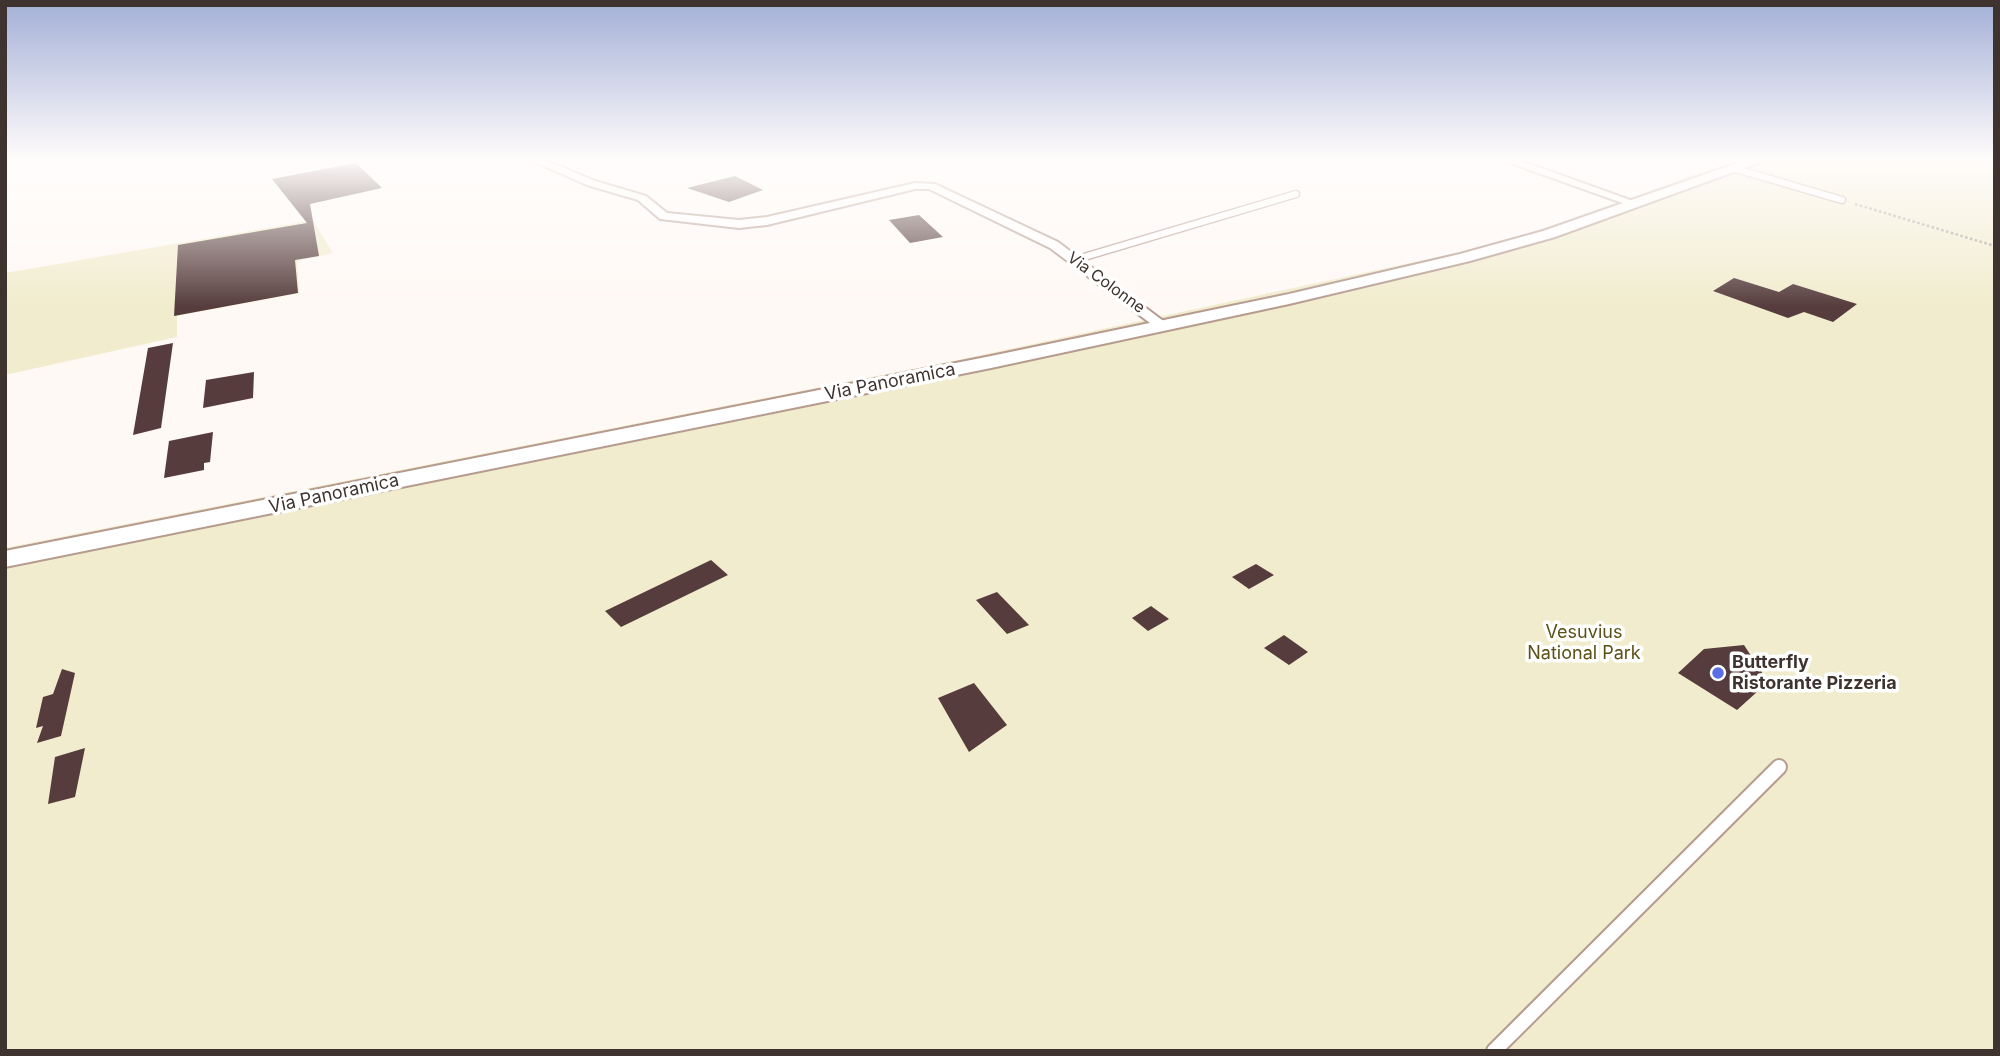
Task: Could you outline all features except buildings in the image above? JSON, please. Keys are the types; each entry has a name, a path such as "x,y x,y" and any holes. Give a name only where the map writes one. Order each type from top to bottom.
{"street":[{"name":"Via Colonne","path":"655,208 664,216 738,224 767,221 821,208"},
{"name":"Via Colonne","path":"977,208 1054,245 1163,326"},
{"name":"Via Panoramica","path":"5,559 1163,326 1464,258 1549,234 1623,208"}],"lane":[{"path":"1074,260 1248,208"},
{"path":"1494,1051 1779,767"}],"path":[{"path":"1870,208 1995,246"}],"green space":[{"name":"Vesuvius National Park","path":"1600,208 1995,208 1995,1051 5,1051 5,548 963,359 1507,242"},
{"path":"313,220 333,253 297,261 299,293 177,316 177,337 5,375 5,273"}],"place":[{"name":"Butterfly Ristorante Pizzeria","path":"1718,673"}]}
